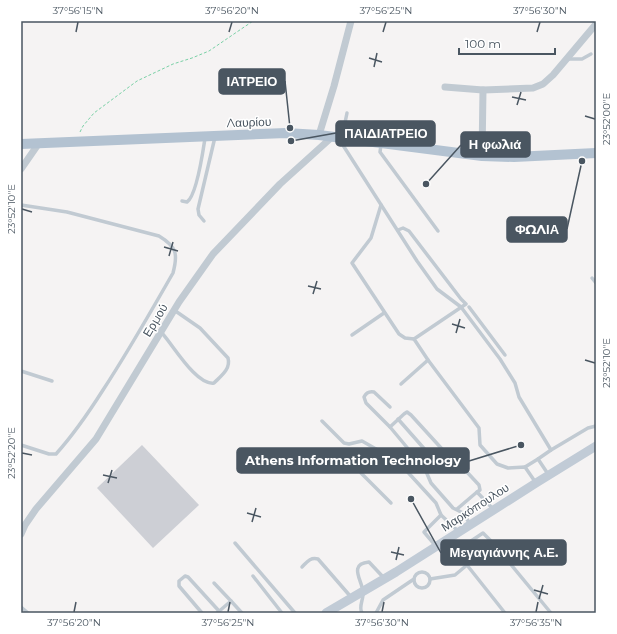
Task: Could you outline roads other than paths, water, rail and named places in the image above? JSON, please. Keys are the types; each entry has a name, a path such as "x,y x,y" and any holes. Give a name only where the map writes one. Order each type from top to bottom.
{"main road":[{"name":"Λαυρίου","path":"21,144 286,133 320,135 482,156 596,153"},
{"path":"514,156 520,148"},
{"path":"550,148 557,155"},
{"name":"Μαρκόπουλου","path":"326,613 385,579 548,474 596,446"}],"street":[{"path":"320,135 351,21"},
{"path":"445,87 484,90 533,88 543,84 553,75 596,24"},
{"path":"482,156 484,90"},
{"name":"Ερμού","path":"21,534 25,525 36,509 96,439 174,310 199,272 213,254 280,184 338,138"},
{"path":"21,169 39,143"}],"lane":[{"path":"566,60 582,60 591,54"},
{"path":"347,113 338,138 398,230 416,261 437,289 461,307 485,339 515,383 519,397 551,450"},
{"path":"182,201 187,202 193,195 210,136"},
{"path":"204,221 199,215 198,209 210,136"},
{"path":"382,144 380,152 438,231"},
{"path":"21,205 67,212 158,236 168,241 174,250 177,259 172,273 125,357 79,428 56,454 49,454 21,445"},
{"path":"381,206 371,238 352,263 398,334 405,338 414,338 466,304 461,300 409,231 403,228 398,230"},
{"path":"592,278 596,283"},
{"path":"469,307 505,355"},
{"path":"161,332 188,366 206,382 214,383 227,370 229,362 228,358 200,328 174,310"},
{"path":"352,335 384,313"},
{"path":"485,339 490,335"},
{"path":"414,338 428,360 479,428 480,445 496,464 508,468 525,468 551,450 588,428 596,426"},
{"path":"401,384 428,360"},
{"path":"21,371 52,381"},
{"path":"390,408 374,392 366,394 364,397 366,403 390,427 425,469 431,483 453,508 463,513 470,524"},
{"path":"390,427 407,412 479,485 480,490 457,509"},
{"path":"398,419 434,461"},
{"path":"322,421 344,443 349,444 362,441 393,456 436,502 441,515 459,532"},
{"path":"376,449 366,454 360,462 359,468 361,473 391,503"},
{"path":"425,469 446,452"},
{"path":"538,459 548,474"},
{"path":"525,468 536,482"},
{"path":"477,492 494,510"},
{"path":"465,516 485,502"},
{"path":"436,547 424,532 441,515"},
{"path":"505,613 467,566 458,552 483,533 551,613"},
{"path":"235,543 295,613"},
{"path":"302,567 310,559 318,559 352,598"},
{"path":"360,612 363,592 357,573 358,568 364,563 369,562 385,579"},
{"path":"430,579 454,575 467,566"},
{"path":"376,613 383,600 414,579 416,574 426,572 430,579"},
{"path":"202,613 180,586 179,581 185,576 188,577 218,612 231,601"},
{"path":"253,576 282,613"},
{"path":"414,579 417,586 422,588 427,586 430,579"},
{"path":"214,583 242,613"},
{"path":"21,607 28,613"}],"place":[{"name":"ΙΑΤΡΕΙΟ","path":"290,128"},
{"name":"ΠΑΙΔΙΑΤΡΕΙΟ","path":"291,141"},
{"name":"ΦΩΛΙΑ","path":"582,161"},
{"name":"Η φωλιά","path":"426,184"},
{"name":"Athens Information Technology","path":"521,445"},
{"name":"Μεγαγιάννης Α.Ε.","path":"411,499"}]}
